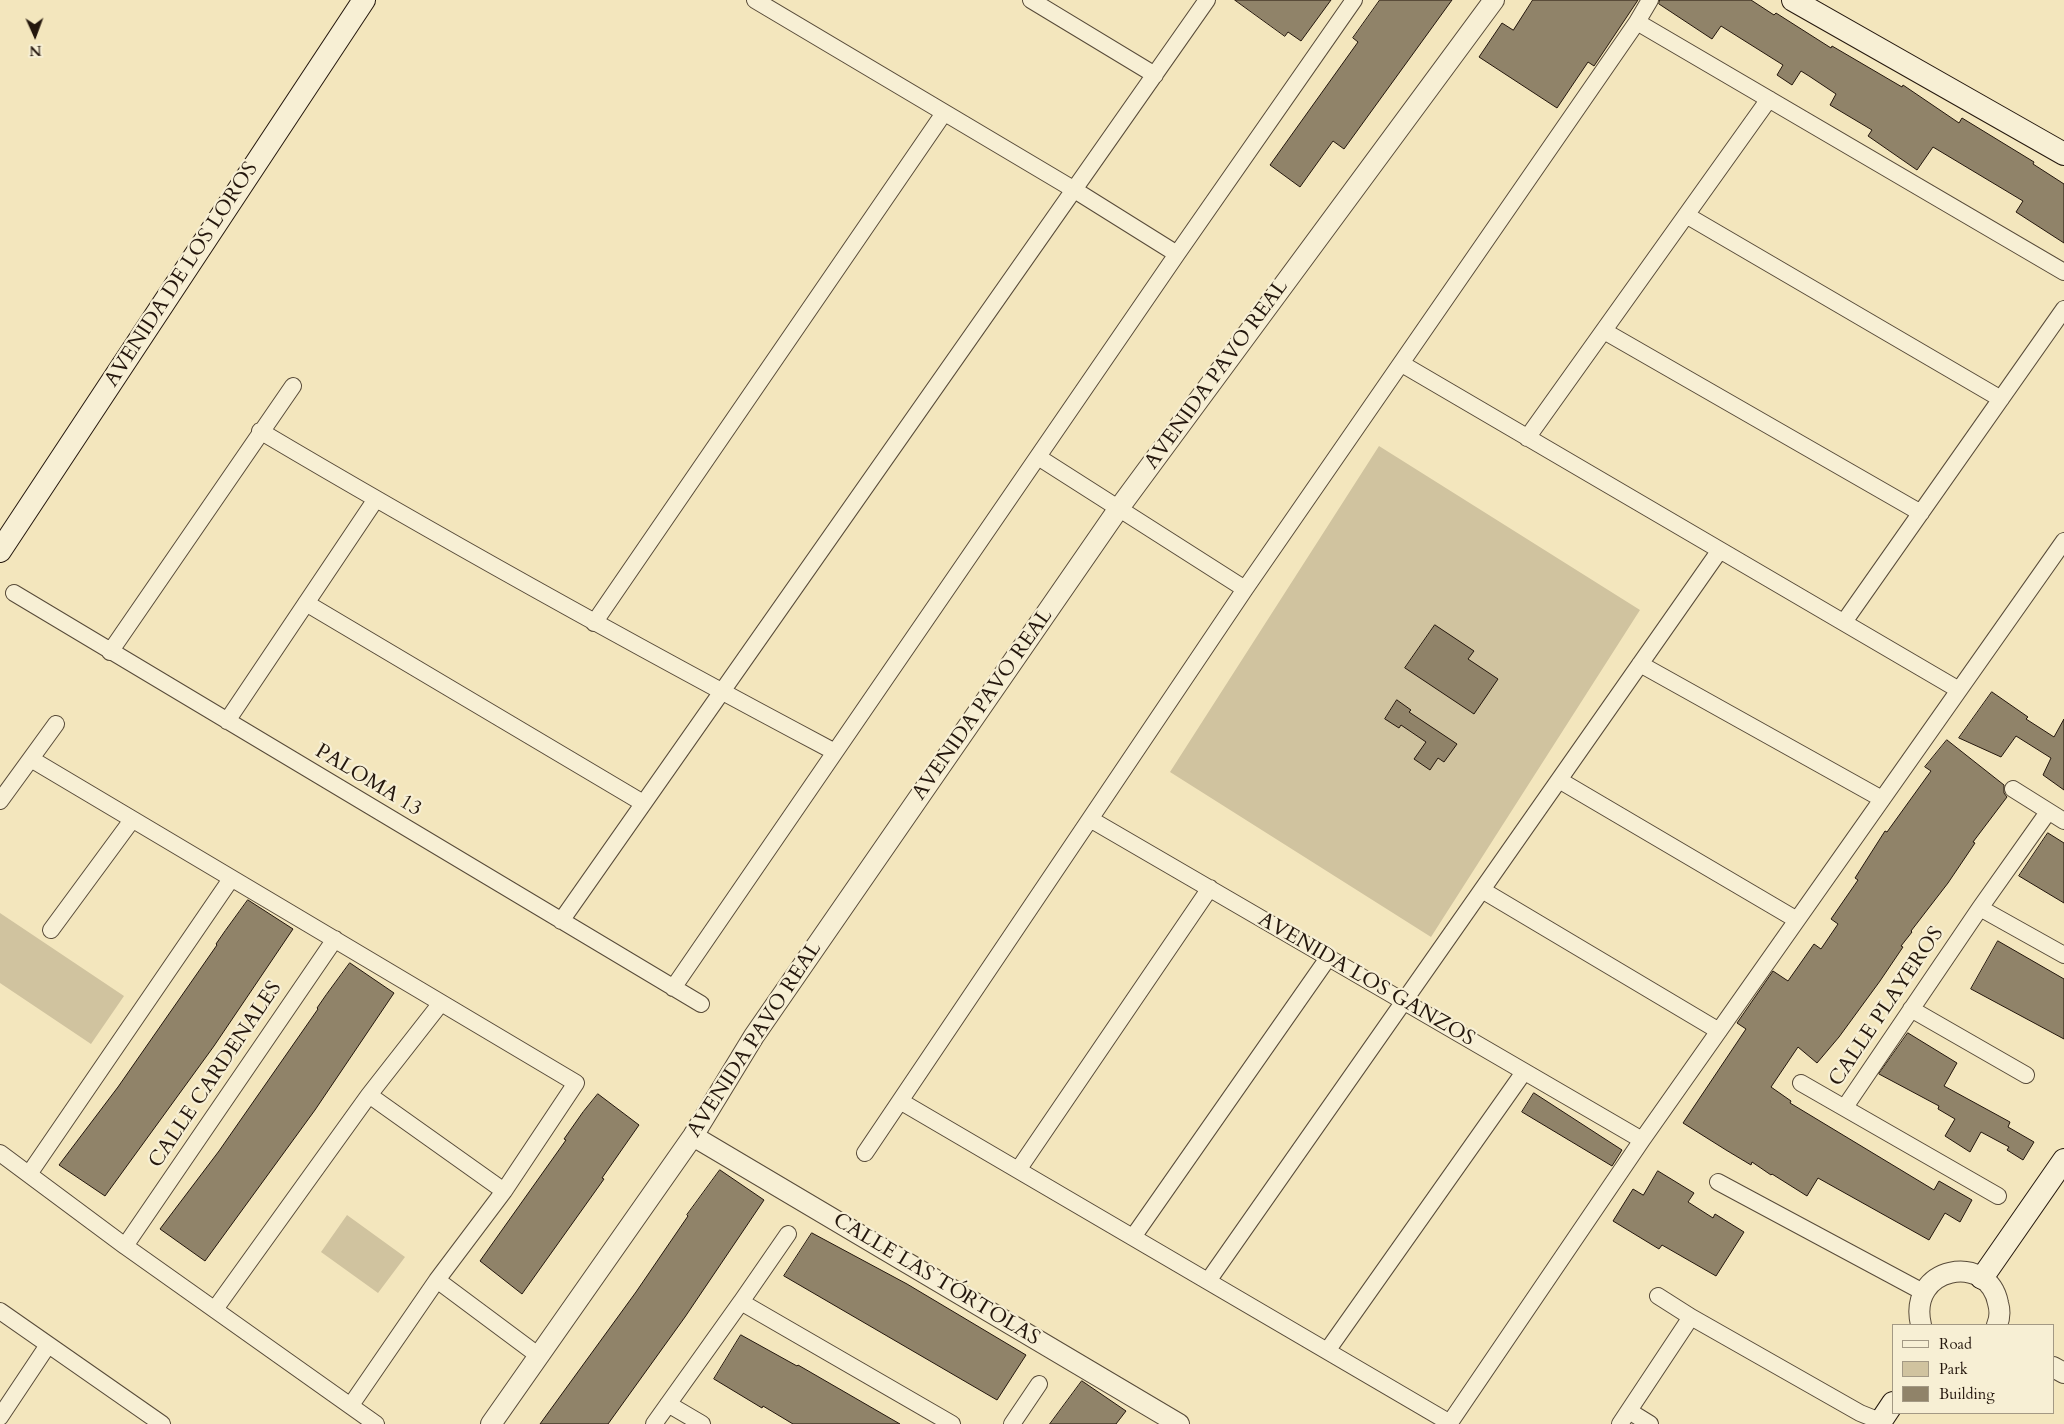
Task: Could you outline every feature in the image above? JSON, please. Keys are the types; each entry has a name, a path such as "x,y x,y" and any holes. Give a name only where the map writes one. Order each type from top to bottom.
{"main road":[{"name":"AVENIDA DE LOS LOROS","path":"0,551 364,0"},
{"path":"1793,0 2064,154"},
{"path":"1982,1278 2064,1160"},
{"path":"1880,1423 1892,1405"}],"street":[{"path":"755,0 1073,189 1177,254"},
{"path":"1031,0 1155,75"},
{"path":"561,921 1207,0"},
{"path":"673,988 1177,254 1354,0"},
{"name":"AVENIDA PAVO REAL","path":"491,1424 693,1136 754,1036 1119,508 1494,0"},
{"path":"865,1153 1246,589 1637,22 1650,0"},
{"path":"1637,22 2064,272"},
{"path":"1527,438 1769,99"},
{"path":"594,622 944,113"},
{"path":"1686,215 2001,399"},
{"path":"1844,622 2064,309"},
{"path":"1604,331 1921,513"},
{"path":"1402,364 1959,690"},
{"path":"110,652 260,431 293,386"},
{"path":"260,431 594,622 835,752"},
{"path":"1038,456 1246,589"},
{"path":"227,721 376,499"},
{"path":"900,1101 1449,1423 1642,1140 2064,541"},
{"path":"1208,1281 1720,550"},
{"name":"PALOMA 13","path":"14,593 701,1004"},
{"path":"306,603 643,804"},
{"path":"1640,664 1882,800"},
{"path":"0,801 56,724"},
{"path":"31,759 576,1083 504,1190 437,1280 351,1405"},
{"path":"1559,780 1797,920"},
{"path":"2013,789 2064,821"},
{"name":"CALLE PLAYEROS","path":"1998,1196 1845,1107 1980,908 2048,812"},
{"name":"AVENIDA LOS GANZOS","path":"1090,819 1642,1140"},
{"path":"51,930 132,820"},
{"path":"29,1174 231,879"},
{"path":"1018,1170 1210,888"},
{"path":"1482,890 1719,1031"},
{"path":"1980,908 2064,955"},
{"name":"CALLE CARDENALES","path":"125,1246 335,940"},
{"path":"1133,1237 1328,958"},
{"path":"215,1309 369,1095 441,1003"},
{"path":"1911,1009 2026,1075"},
{"path":"1327,1351 1524,1072"},
{"path":"1801,1083 1845,1107"},
{"path":"369,1095 504,1190"},
{"name":"CALLE LAS TÓRTOLAS","path":"693,1136 1177,1423"},
{"path":"0,1153 125,1246 376,1424"},
{"path":"1718,1182 1924,1292"},
{"path":"654,1424 788,1234"},
{"path":"1921,1324 1919,1308 1924,1292 1932,1282 1943,1274 1957,1271 1970,1272 1982,1278 1991,1286 1997,1297 2000,1309 1997,1324"},
{"path":"437,1280 538,1356"},
{"path":"1658,1296 1691,1318 1880,1423"},
{"path":"741,1302 952,1424"},
{"path":"0,1310 162,1424"},
{"path":"1650,1424 1625,1418 1691,1318"},
{"path":"0,1417 48,1345"},
{"path":"1012,1424 1039,1384"},
{"path":"668,1404 702,1424"}],"green space":[{"path":"1379,446 1640,610 1431,937 1170,772"},
{"path":"0,913 124,996 91,1044 0,983"},
{"path":"347,1215 405,1257 378,1293 321,1252"}],"building":[{"path":"1235,0 1331,0 1301,41 1288,32 1285,36"},
{"path":"1380,0 1452,0 1344,149 1333,141 1300,187 1270,165 1358,42 1353,38"},
{"path":"1533,0 1638,0 1594,66 1588,62 1557,108 1479,57 1502,23 1513,30"},
{"path":"1660,0 1751,0 1774,15 1776,13 1831,48 1832,46 1902,87 1903,85 1959,123 1962,118 2034,162 2033,164 2064,184 2064,243 2016,212 2023,201 1933,147 1917,170 1868,136 1872,130 1830,105 1836,94 1809,76 1801,71 1792,85 1777,75 1783,65 1721,26 1712,39 1659,4"},
{"path":"1435,625 1474,651 1468,659 1498,679 1474,714 1405,668"},
{"path":"1992,692 2028,717 2026,719 2054,737 2064,719 2064,790 2043,775 2051,758 2016,736 2001,757 1959,738"},
{"path":"1397,700 1411,710 1409,712 1457,744 1444,762 1438,758 1430,770 1414,759 1426,742 1401,725 1399,728 1385,719"},
{"path":"1947,740 2004,785 2004,793 2007,797 1973,842 1975,843 1948,883 1911,931 1901,946 1903,947 1880,981 1839,1037 1817,1063 1798,1047 1771,1087 1791,1101 1790,1103 1934,1190 1939,1181 1972,1200 1960,1222 1945,1213 1929,1240 1818,1178 1807,1196 1752,1162 1751,1165 1683,1123 1746,1029 1737,1023 1773,971 1788,981 1814,944 1821,949 1838,924 1831,919 1858,880 1855,878 1885,831 1887,832 1931,771 1925,767"},
{"path":"2048,833 2064,843 2064,903 2019,876"},
{"path":"248,900 293,929 214,1046 105,1196 59,1165 118,1087"},
{"path":"1998,941 2064,979 2064,1039 1971,989"},
{"path":"350,963 394,993 315,1110 205,1261 160,1229 219,1151"},
{"path":"1908,1033 1957,1063 1944,1086 2010,1122 2008,1127 2034,1142 2023,1160 2007,1150 2009,1147 1981,1132 1970,1152 1945,1136 1955,1119 1938,1109 1939,1106 1879,1074"},
{"path":"1534,1093 1622,1150 1612,1166 1522,1112"},
{"path":"598,1094 639,1125 602,1178 604,1179 522,1294 480,1261 566,1140 564,1139 583,1112"},
{"path":"720,1170 764,1200 685,1317 608,1424 540,1424 636,1292 687,1215"},
{"path":"1658,1171 1694,1193 1688,1202 1713,1218 1715,1214 1744,1232 1716,1276 1662,1245 1659,1249 1613,1221 1633,1189 1643,1195"},
{"path":"812,1233 907,1284 1026,1355 997,1400 784,1276"},
{"path":"741,1335 798,1365 900,1424 793,1424 763,1406 762,1408 714,1379"},
{"path":"1082,1381 1126,1411 1116,1424 1050,1424"}]}
